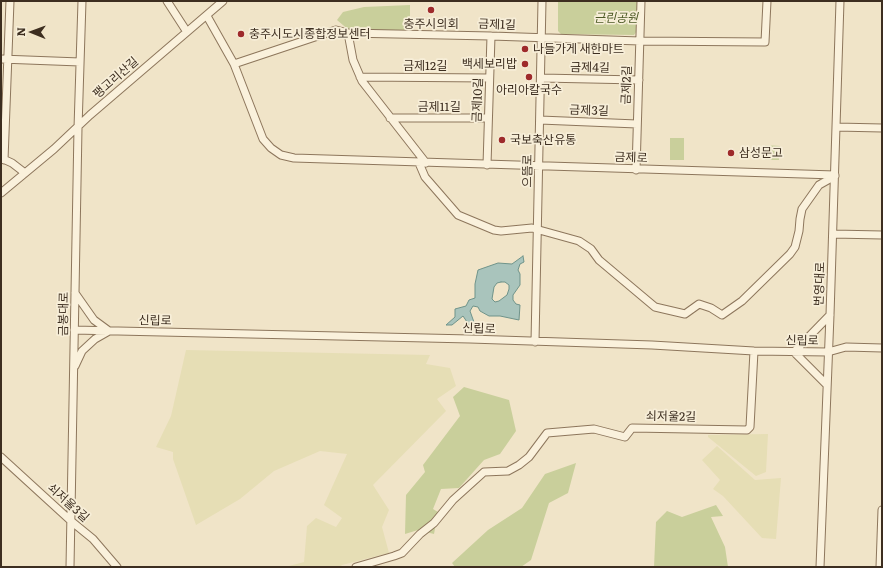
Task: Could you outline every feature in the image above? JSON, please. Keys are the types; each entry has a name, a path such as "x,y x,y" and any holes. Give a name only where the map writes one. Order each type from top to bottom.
{"street":[{"path":"10,1 4,59 3,159 12,163 25,173"},
{"name":"금봉대로","path":"70,567 78,128 82,1"},
{"path":"167,1 187,32"},
{"name":"팽고리산길","path":"1,192 78,128 90,115 223,1"},
{"name":"으뜸로","path":"535,342 542,1"},
{"name":"금제2길","path":"636,170 641,1"},
{"name":"금제1길","path":"234,64 336,30 348,33 640,41 766,42 767,1"},
{"name":"번영대로","path":"820,567 833,234 840,1"},
{"path":"207,16 234,64"},
{"path":"348,33 353,60 360,77 422,163 425,177 458,215 494,230 501,231 532,228 578,241 591,249 599,260 655,307 685,314 699,304 711,308 722,316 742,301 790,254 799,231 802,209 819,185 835,175"},
{"name":"금제10길","path":"487,165 491,36"},
{"path":"4,59 80,62"},
{"name":"금제로","path":"234,64 263,139 271,148 281,155 294,158 539,167 835,175"},
{"name":"금제12길","path":"360,77 490,78"},
{"name":"금제4길","path":"541,78 638,80"},
{"name":"금제11길","path":"390,118 488,118"},
{"name":"금제3길","path":"540,120 637,124"},
{"path":"836,126 882,128"},
{"path":"833,234 882,235"},
{"path":"74,370 82,350 95,339 109,331 94,320 75,293"},
{"path":"827,385 794,352 830,315"},
{"name":"신립로","path":"74,330 652,345 794,352 828,352 846,347 882,348"},
{"name":"쇠저울2길","path":"356,567 402,553 420,534 434,523 453,500 484,472 508,471 519,465 530,457 547,433 594,429 625,437 632,428 747,430 750,427 754,351"},
{"name":"쇠저울3길","path":"1,457 71,522 93,539 118,567"},
{"path":"880,567 882,510"}],"shaded area":[{"path":"186,350 430,355 426,364 450,368 456,386 437,399 446,411 373,485 389,510 382,527 389,553 342,565 340,567 285,567 304,562 307,526 316,518 336,527 342,518 324,505 347,454 320,451 274,471 240,499 196,525 173,459 173,452 156,447 171,416"},
{"path":"768,434 766,472 756,476 708,437 708,435"},
{"path":"717,446 755,480 781,478 776,539 762,538 723,496 713,489 720,480 702,460"}],"green space":[{"name":"근린공원","path":"558,1 638,1 637,31 634,35 561,34 558,31"},
{"path":"410,5 410,32 350,31 337,20 343,12 364,7"},
{"path":"670,138 684,138 684,160 670,160"},
{"path":"765,145 780,146 779,160 765,160"},
{"path":"464,387 509,400 516,431 500,454 484,460 459,488 441,489 433,509 438,512 434,534 418,530 405,534 406,495 425,472 423,465 460,416 453,397"},
{"path":"576,463 568,493 549,503 531,560 521,567 455,567 452,563 488,530 522,508 545,474"},
{"path":"716,505 723,516 711,517 725,547 728,567 654,567 656,522 667,511 682,517"}],"water":[{"path":"523,256 524,262 520,264 518,270 520,274 520,285 513,295 513,300 516,304 520,305 519,320 500,316 489,316 480,311 478,307 473,306 470,311 475,325 469,325 463,316 452,325 446,325 455,317 455,309 466,306 469,300 475,298 475,284 478,270 498,263 512,264","holes":["505,282 509,285 507,295 495,302 492,299 494,287 497,283"]}],"place":[{"name":"충주시의회","path":"431,10"},
{"name":"충주시도시종합정보센터","path":"241,34"},
{"name":"나들가게 새한마트","path":"525,49"},
{"name":"백세보리밥","path":"525,64"},
{"name":"아리아칼국수","path":"529,77"},
{"name":"국보축산유통","path":"502,140"},
{"name":"삼성문고","path":"731,153"}]}
